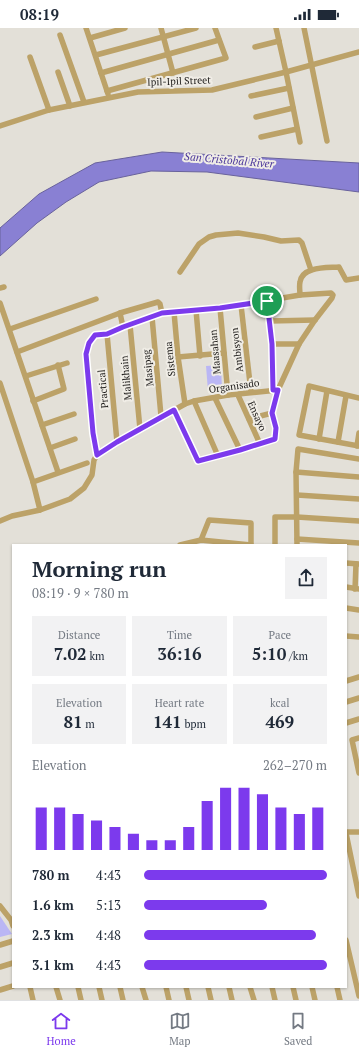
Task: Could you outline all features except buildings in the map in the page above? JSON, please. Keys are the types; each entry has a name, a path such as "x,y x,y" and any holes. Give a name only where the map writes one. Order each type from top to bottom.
{"street":[{"path":"86,28 110,98"},
{"path":"90,38 125,28"},
{"path":"161,28 173,73"},
{"path":"96,55 196,28"},
{"path":"107,91 226,58 215,28"},
{"path":"276,28 300,142"},
{"path":"304,28 327,141"},
{"path":"60,35 84,102"},
{"path":"101,73 219,40"},
{"path":"255,47 279,41"},
{"name":"Ipil-Ipil Street","path":"0,126 49,110 138,92 212,90 359,52"},
{"path":"30,57 49,110"},
{"path":"58,72 70,106"},
{"path":"251,96 289,88"},
{"path":"256,117 293,108"},
{"path":"261,137 297,129"},
{"path":"180,272 194,250 204,239 216,235 231,233 247,234 281,241 299,240 302,243 311,270"},
{"path":"300,295 300,281 304,274 311,270 339,267 346,280 359,278"},
{"path":"0,521 12,516 40,510 70,498 84,488 92,475 94,460 97,455 93,433 86,354 89,343 95,335 107,334 162,313 220,308 300,295 331,293 333,295 332,298 299,344 275,390"},
{"path":"10,329 96,299"},
{"path":"174,410 197,460 201,461 275,439 276,428 272,413 275,390 267,301"},
{"path":"17,352 120,314 158,302 162,313"},
{"path":"0,303 58,472"},
{"name":"Ambisyon","path":"241,305 251,392"},
{"name":"Maasahan","path":"220,308 228,395"},
{"path":"196,310 200,356"},
{"name":"Sistema","path":"174,312 178,358 185,404"},
{"path":"120,314 123,327"},
{"name":"Masipag","path":"152,317 162,416"},
{"path":"270,321 316,320"},
{"name":"Malikhain","path":"130,325 140,429"},
{"name":"Practical","path":"107,334 117,442"},
{"path":"272,344 299,344"},
{"path":"178,358 224,353"},
{"path":"26,376 67,363"},
{"path":"33,401 64,389 58,365"},
{"path":"0,384 33,482 40,510"},
{"path":"359,398 309,386 299,434 358,446 359,433"},
{"name":"Organisado","path":"97,455 117,442 185,404 228,395 275,390"},
{"path":"319,439 327,391"},
{"name":"Ensayo","path":"238,395 260,444"},
{"path":"338,442 346,396"},
{"path":"215,398 240,450"},
{"path":"194,401 218,456"},
{"path":"249,419 272,413"},
{"path":"42,425 74,414"},
{"path":"50,448 75,439"},
{"path":"359,459 298,449 296,472 297,542 359,543"},
{"path":"33,482 87,463"},
{"path":"296,472 359,477"},
{"path":"297,495 359,499"},
{"path":"275,544 275,517 359,521"},
{"path":"201,540 209,520 251,523 251,544"},
{"path":"184,544 201,540 241,544"},
{"path":"347,563 358,564 357,589 347,587"},
{"path":"347,608 359,610"},
{"path":"347,636 359,637"},
{"path":"347,681 359,676"},
{"path":"347,702 359,698"},
{"path":"347,723 359,720"},
{"path":"359,738 352,740 359,773"},
{"path":"347,832 359,832"},
{"path":"347,837 359,896"},
{"path":"0,906 12,922"},
{"path":"0,945 12,941"},
{"path":"347,944 359,996"},
{"path":"0,967 12,963"},
{"path":"0,990 12,986"},
{"path":"30,988 33,1000"},
{"path":"56,988 60,1000"},
{"path":"78,988 81,1000"},
{"path":"99,988 102,1000"},
{"path":"120,988 123,1000"},
{"path":"142,988 146,1000"},
{"path":"166,988 169,1000"},
{"path":"186,988 189,1000"},
{"path":"208,988 211,1000"},
{"path":"229,988 232,1000"},
{"path":"250,988 254,1000"},
{"path":"272,988 275,1000"},
{"path":"293,988 296,1000"},
{"path":"312,988 315,1000"},
{"path":"337,988 340,1000"}],"shaded area":[{"path":"221,365 222,390 208,391 206,366"},
{"path":"0,916 12,934 0,937"}],"water":[{"name":"San Cristobal River","path":"162,152 359,163 359,192 207,172 151,171 99,182 66,202 37,223 0,256 0,228 39,194 95,163"}],"route":[{"path":"267,301 272,344 273,390 278,390 272,413 276,428 275,439 198,461 174,410 97,455 93,433 92,408 86,354 89,343 95,335 107,334 162,313 220,308 267,301"}]}
